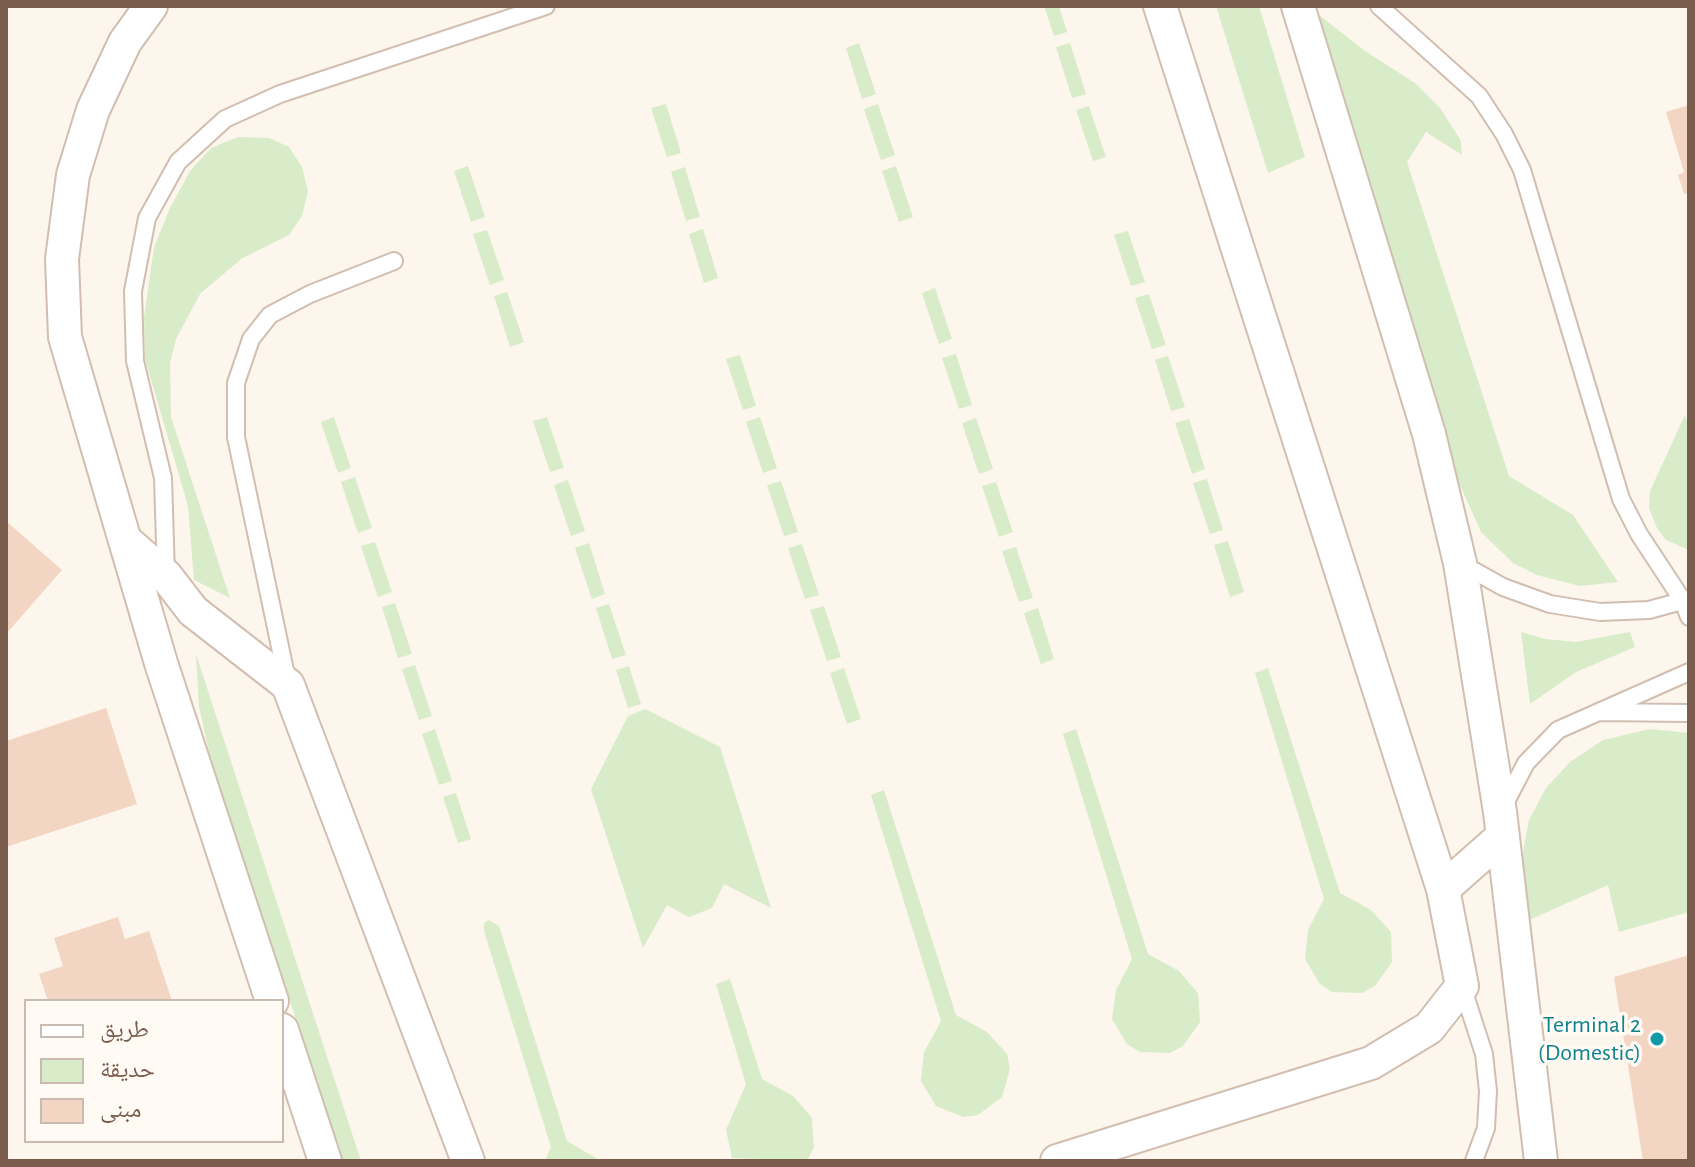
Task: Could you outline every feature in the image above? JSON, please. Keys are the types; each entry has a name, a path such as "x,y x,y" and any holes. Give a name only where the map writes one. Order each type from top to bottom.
{"street":[{"path":"151,6 125,42 93,110 73,175 62,259 65,337 125,540 271,999"},
{"path":"1057,1161 1371,1063 1429,1028 1462,986 1443,889 1160,6"},
{"path":"1298,6 1429,434 1460,563 1502,824 1541,1161"},
{"path":"125,540 166,576 193,611 288,685 468,1161"},
{"path":"1443,889 1502,824"},
{"path":"284,1036 325,1161"}],"lane":[{"path":"166,576 163,478 135,361 133,291 147,218 178,162 225,119 280,94 338,78 546,6"},
{"path":"1379,6 1479,96 1504,134 1522,170 1621,499 1639,534 1687,606 1600,612 1550,604 1503,587 1460,563"},
{"path":"288,685 236,437 236,383 251,339 270,315 310,294 394,261"},
{"path":"1502,824 1526,763 1558,730 1689,672"},
{"path":"1593,712 1689,713"},
{"path":"1462,986 1484,1054 1488,1091 1486,1128 1474,1161"}],"green space":[{"path":"1044,6 1059,6 1067,32 1054,36"},
{"path":"1216,6 1259,6 1305,157 1268,173"},
{"path":"1318,14 1365,51 1415,83 1440,108 1461,141 1462,155 1426,132 1407,162 1509,476 1573,515 1618,582 1580,586 1537,575 1513,563 1481,532 1459,483 1316,20"},
{"path":"859,43 876,94 862,99 846,48"},
{"path":"1070,43 1086,94 1072,98 1056,47"},
{"path":"666,104 681,153 667,157 651,108"},
{"path":"878,104 895,155 881,160 864,109"},
{"path":"1089,106 1106,157 1093,161 1076,110"},
{"path":"238,137 269,138 289,147 302,167 308,191 302,216 289,235 241,259 200,294 176,339 170,363 171,417 230,598 194,580 188,506 145,359 144,317 154,247 170,208 190,171 211,148"},
{"path":"468,166 485,217 471,222 454,171"},
{"path":"896,166 913,217 899,222 882,171"},
{"path":"685,167 700,217 686,221 671,172"},
{"path":"703,229 718,278 704,283 689,234"},
{"path":"487,230 504,280 490,285 473,234"},
{"path":"1128,231 1145,282 1131,286 1114,235"},
{"path":"935,288 952,339 939,344 922,293"},
{"path":"507,292 524,342 510,347 494,296"},
{"path":"1149,294 1166,345 1152,349 1135,298"},
{"path":"956,354 972,405 959,409 942,358"},
{"path":"740,355 756,406 743,410 726,359"},
{"path":"1168,356 1185,407 1171,411 1155,360"},
{"path":"1685,415 1689,426 1689,550 1666,540 1649,508 1650,491"},
{"path":"334,417 351,468 338,473 321,422"},
{"path":"547,417 564,468 550,472 533,421"},
{"path":"760,417 777,468 763,473 746,422"},
{"path":"976,418 993,469 979,474 962,423"},
{"path":"1189,419 1205,469 1192,474 1175,423"},
{"path":"355,477 372,528 358,533 341,482"},
{"path":"1207,479 1223,530 1210,534 1193,483"},
{"path":"568,480 585,531 571,536 554,485"},
{"path":"781,481 798,532 784,536 767,485"},
{"path":"996,482 1013,532 999,537 982,486"},
{"path":"1228,541 1244,592 1230,597 1214,545"},
{"path":"375,542 392,592 378,597 361,546"},
{"path":"589,543 605,594 592,599 575,548"},
{"path":"802,544 819,595 805,599 788,548"},
{"path":"1016,547 1033,598 1019,602 1002,551"},
{"path":"395,603 412,654 398,658 382,607"},
{"path":"609,604 626,655 612,659 596,608"},
{"path":"824,606 841,657 827,661 810,610"},
{"path":"1038,608 1054,659 1041,664 1024,613"},
{"path":"1521,632 1545,639 1576,642 1630,632 1635,647 1576,672 1530,704"},
{"path":"196,654 361,1161 342,1161 210,756 199,707"},
{"path":"415,665 432,716 419,720 402,669"},
{"path":"629,666 641,704 628,708 616,670"},
{"path":"844,668 861,719 847,724 830,673"},
{"path":"1268,668 1340,893 1371,910 1391,932 1392,962 1375,986 1362,993 1332,992 1320,984 1305,959 1308,930 1324,899 1255,673"},
{"path":"645,709 720,747 771,908 724,884 712,908 689,917 667,905 643,948 591,789 628,716"},
{"path":"435,729 452,781 439,785 422,734"},
{"path":"1076,729 1148,954 1179,971 1198,993 1200,1022 1183,1046 1170,1053 1140,1052 1127,1044 1112,1019 1116,990 1132,959 1063,734"},
{"path":"1650,729 1689,733 1689,912 1619,932 1608,885 1529,920 1522,888 1522,857 1529,820 1546,788 1570,762 1603,740"},
{"path":"884,790 956,1015 987,1032 1007,1054 1010,1069 1002,1097 978,1115 963,1117 936,1106 921,1081 924,1052 941,1021 871,795"},
{"path":"456,793 471,839 458,843 443,797"},
{"path":"489,920 499,926 567,1141 601,1161 545,1161 551,1147 484,931 484,923"},
{"path":"730,979 762,1079 793,1096 812,1118 814,1147 807,1161 732,1158 726,1130 746,1084 716,984"}],"building":[{"path":"1689,105 1689,193 1684,194 1678,175 1684,172 1666,112"},
{"path":"6,521 62,570 6,634"},
{"path":"106,708 137,804 6,847 6,741"},
{"path":"118,917 125,939 149,931 171,999 47,999 39,974 63,966 54,938"},
{"name":"Terminal 2 (Domestic)","path":"1689,955 1689,1161 1643,1161 1614,977"}],"place":[{"name":"Terminal 2 (Domestic)","path":"1657,1039"}]}
